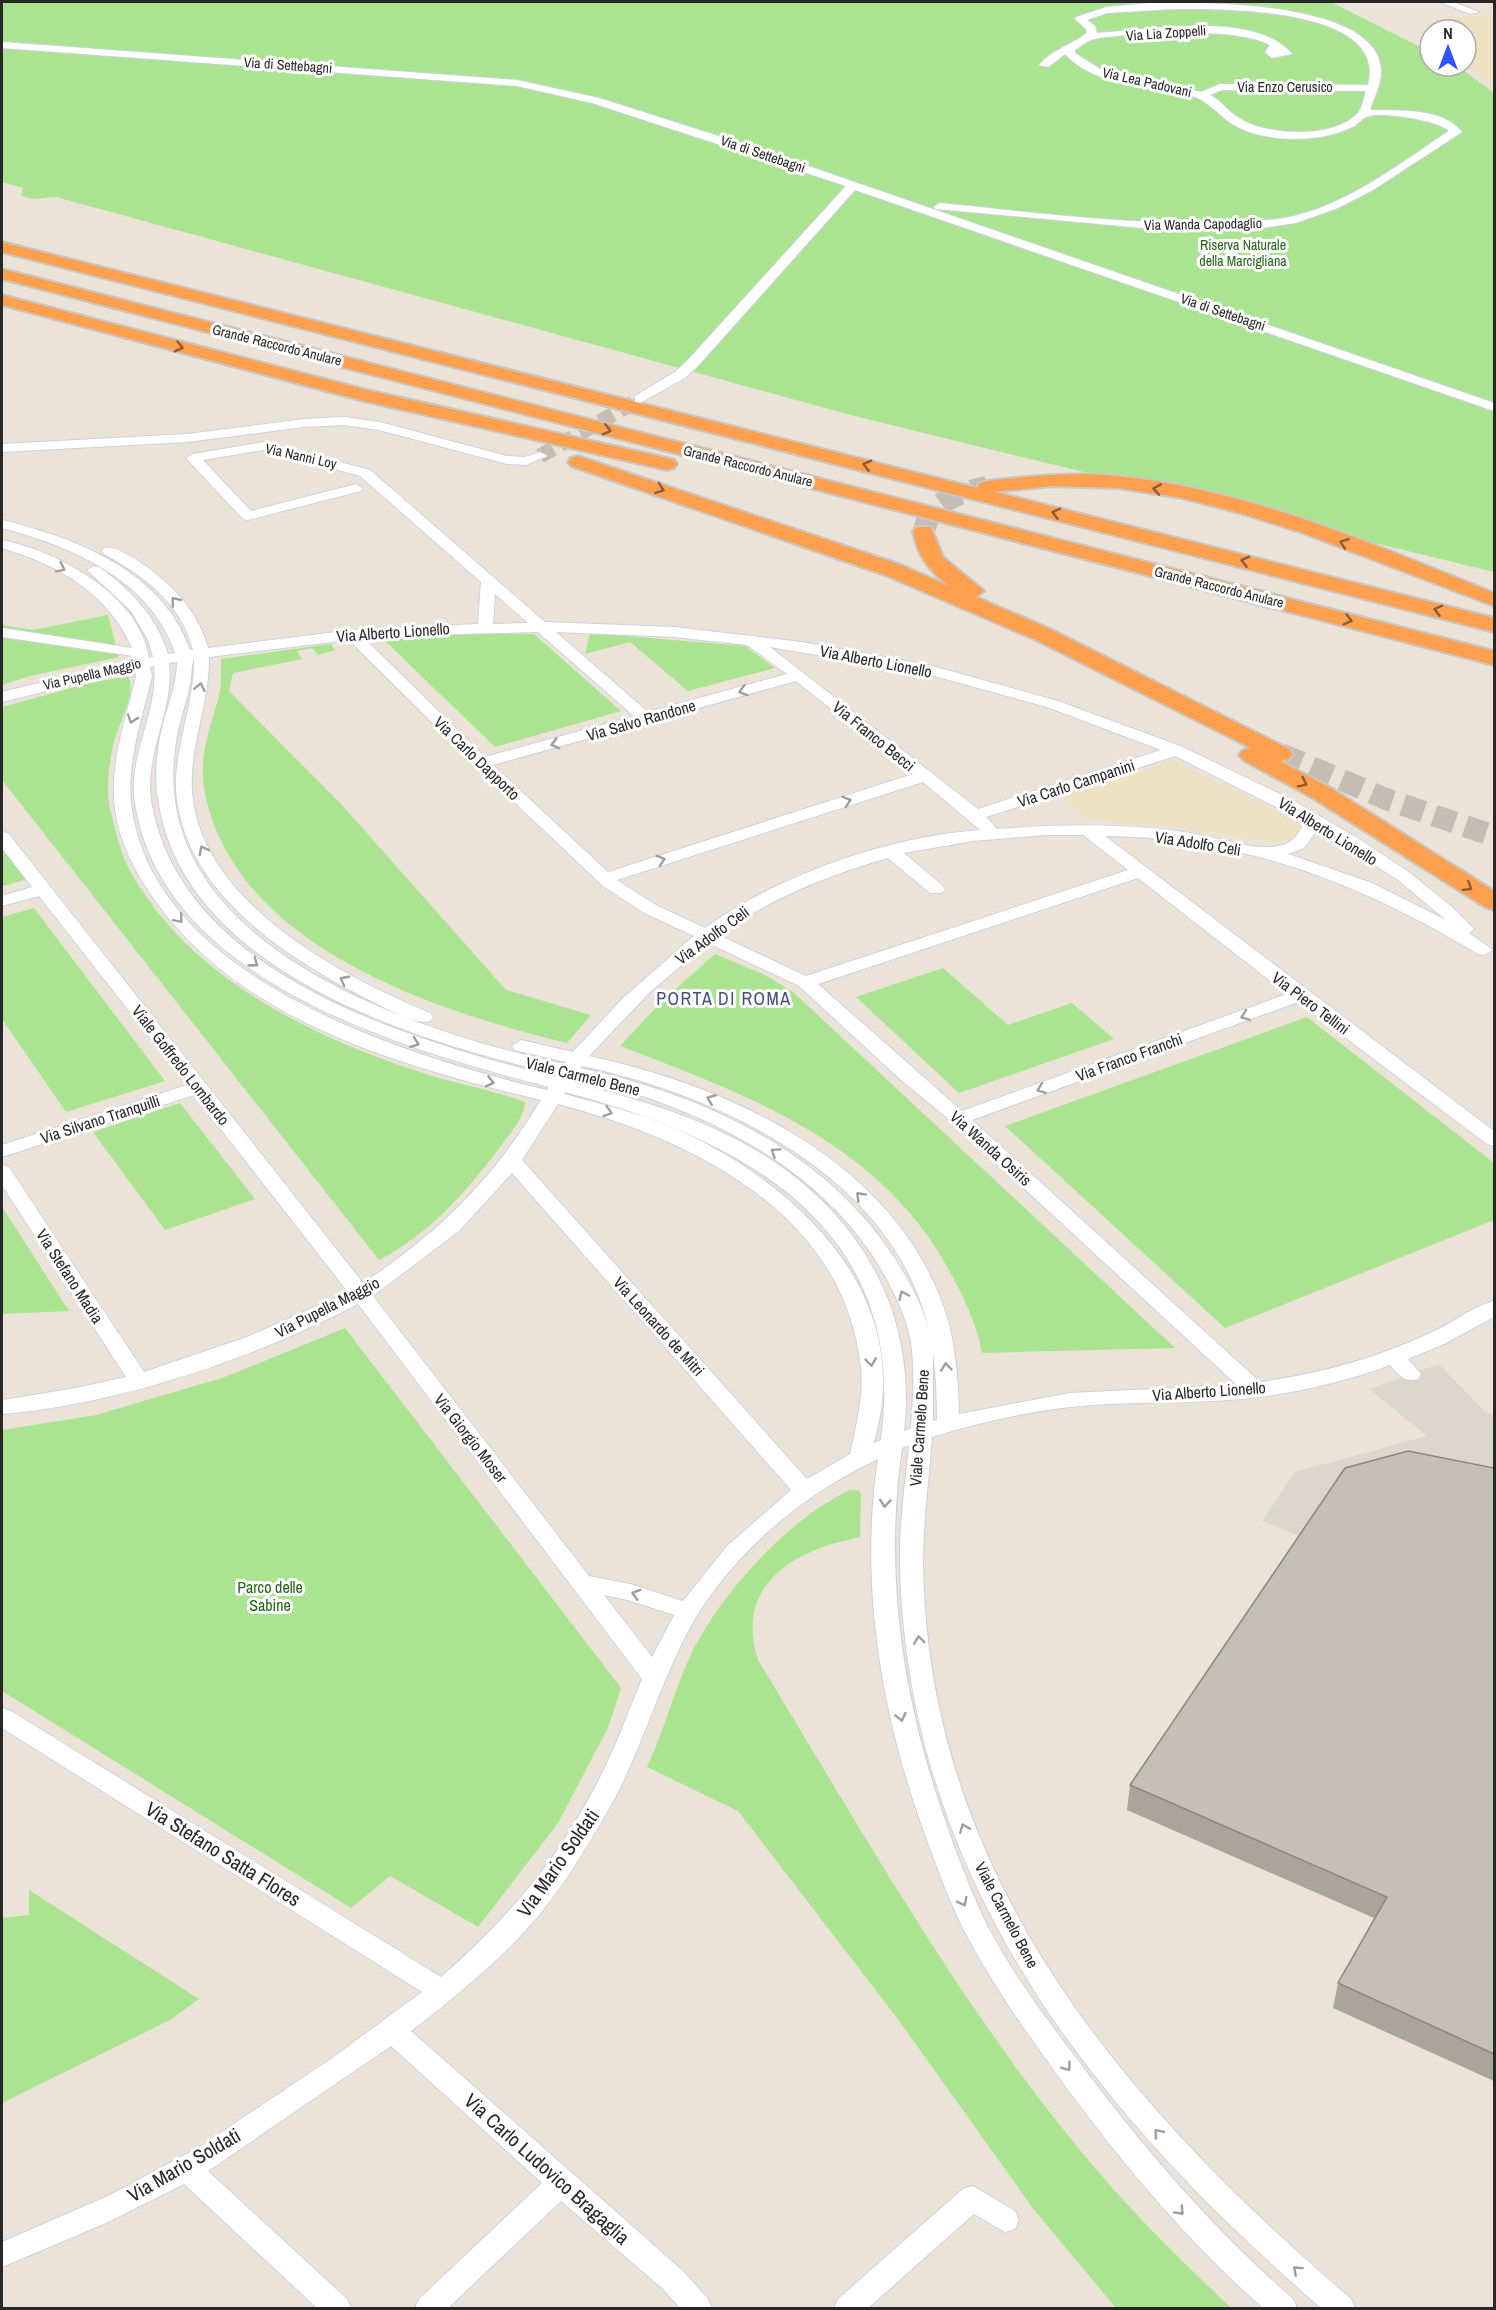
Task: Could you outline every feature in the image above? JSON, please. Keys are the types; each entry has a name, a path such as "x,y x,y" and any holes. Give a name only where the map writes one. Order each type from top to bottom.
{"highway":[{"path":"2,237 344,334"},
{"name":"Grande Raccordo Anulare","path":"2,247 1494,625"},
{"name":"Grande Raccordo Anulare","path":"2,260 1494,641"},
{"name":"Grande Raccordo Anulare","path":"2,274 1494,658"},
{"path":"2,293 123,332"},
{"name":"Grande Raccordo Anulare","path":"2,300 364,395"},
{"path":"364,395 912,518 1159,581 1292,606"},
{"path":"364,395 618,474 893,570 974,604 1139,682 1281,754"},
{"path":"987,487 1032,481 1072,481 1166,490 1259,513 1494,595"},
{"path":"778,530 989,620 1113,683 1320,792 1494,902"},
{"path":"924,531 928,551 950,576 1139,682"},
{"path":"1399,563 1494,600"}],"street":[{"path":"1445,2 1474,12"},
{"path":"1279,10 1302,3"},
{"path":"1044,65 1062,51 1070,51 1089,36 1093,31 1080,19 1099,12 1197,6 1279,10 1331,24 1356,38 1372,55 1377,69 1364,113"},
{"name":"Via Lia Zoppelli","path":"1089,36 1204,29 1251,35 1276,45"},
{"name":"Via di Settebagni","path":"2,45 466,78 524,84 595,100 953,219 1494,407"},
{"name":"Via Lea Padovani","path":"1070,51 1077,60 1103,73 1202,96 1217,104 1238,123 1279,133 1327,131 1349,124 1364,113"},
{"name":"Via Enzo Cerusico","path":"1202,96 1220,87 1371,88"},
{"name":"Via Wanda Capodaglio","path":"908,204 1051,219 1175,227 1261,224 1296,219 1334,206 1369,188 1456,132 1448,124 1432,118 1364,113"},
{"path":"640,399 680,375 692,364 853,185"},
{"name":"Via Wanda Capodaglio","path":"953,219 974,210"},
{"path":"2,448 188,438 304,423 338,421 370,424 507,460 526,460 540,456"},
{"name":"Via Nanni Loy","path":"356,488 248,516 193,458 264,446 358,469 647,719"},
{"name":"Viale Carmelo Bene","path":"2,514 76,536 128,561 158,582 178,604 197,635 203,672 184,762 185,802 191,825 207,858 229,889 267,928 338,977 381,999 472,1033 565,1078 639,1121 814,1157 858,1193 908,1257 925,1287 940,1333 947,1377 948,1425"},
{"name":"Viale Carmelo Bene","path":"2,524 52,538 105,570 140,587 157,605 173,629 184,655 184,674 170,732 164,773 164,792 172,831 198,880 221,910 259,945 313,980 343,1013"},
{"name":"Viale Carmelo Bene","path":"2,533 105,570 154,633 162,659 161,693 144,748 141,777 143,799 152,840 177,886 198,914 231,946 302,995 343,1013 431,1065 606,1080 665,1098 739,1140 792,1164 827,1191 862,1228 886,1263 912,1313 923,1353 912,1544 913,1592 918,1637 936,1749 956,1808 982,1870 1002,1912 1039,1974 1118,2084 1192,2170 1341,2308"},
{"name":"Viale Carmelo Bene","path":"2,543 36,555 81,579 102,594 120,612 134,634 142,682 122,763 121,789 127,827 141,863 162,899 195,937 220,960 286,1004 403,1024 565,1078"},
{"path":"81,579 128,561"},
{"path":"485,627 488,580"},
{"name":"Via Alberto Lionello","path":"184,655 352,635 485,627 542,627 751,641 816,650 919,669 991,686 1104,722 1177,750 1261,790 1313,819 1424,893 1453,917 1489,954"},
{"path":"572,655 580,628"},
{"path":"2,633 137,657"},
{"name":"Via Carlo Dapporto","path":"352,635 482,763 605,878 639,903 707,935"},
{"name":"Via Franco Becci","path":"751,641 799,675 975,815 994,834"},
{"path":"799,675 803,664 816,650"},
{"name":"Via Pupella Maggio","path":"2,697 137,657 162,659 184,655"},
{"name":"Via Salvo Randone","path":"482,763 799,675"},
{"name":"Via Carlo Campanini","path":"975,815 1177,750"},
{"path":"164,773 184,762"},
{"path":"122,763 141,777"},
{"path":"605,878 924,776"},
{"path":"1257,853 1285,850 1302,844 1309,836 1313,819"},
{"name":"Via Adolfo Celi","path":"565,1078 639,992 707,935 756,904 793,885 892,852 994,834 1088,831 1144,834 1211,843 1257,853 1324,870 1375,890 1439,922 1489,954"},
{"name":"Via Piero Tellini","path":"1088,831 1300,995 1494,1140"},
{"path":"805,982 1134,868 1144,834"},
{"name":"Viale Goffredo Lombardo","path":"2,837 360,1293"},
{"path":"892,852 936,889"},
{"path":"2,901 42,890"},
{"name":"Via Wanda Osiris","path":"707,935 805,982 958,1118 1255,1390"},
{"name":"Via Franco Franchi","path":"958,1118 1300,995"},
{"path":"343,1013 381,999"},
{"name":"Via Pupella Maggio","path":"2,1407 102,1391 140,1382 243,1347 381,1281 462,1216 512,1161 565,1078"},
{"name":"Via Silvano Tranquilli","path":"2,1151 199,1087"},
{"name":"Viale Carmelo Bene","path":"739,1140 770,1170 815,1207 865,1268 888,1330 894,1364 896,1401 887,1474 883,1542 884,1595 890,1652 905,1732 956,1888 983,1942 1010,1986 1116,2134 1183,2215 1283,2308"},
{"name":"Viale Carmelo Bene","path":"739,1140 770,1193 795,1216 841,1275 861,1320 872,1368 872,1408 860,1459"},
{"name":"Via Leonardo de Mitri","path":"512,1161 806,1491"},
{"name":"Via Stefano Madia","path":"2,1172 140,1382"},
{"path":"886,1263 908,1257"},
{"path":"841,1275 865,1268"},
{"name":"Via Giorgio Moser","path":"360,1293 654,1677"},
{"name":"Via Alberto Lionello","path":"920,1434 1025,1407 1086,1399 1255,1390 1340,1375 1393,1356 1456,1329 1494,1308"},
{"path":"1393,1356 1410,1374"},
{"name":"Via Mario Soldati","path":"2,2255 92,2216 187,2169 393,2031 444,1992 523,1916 586,1825 625,1750 654,1677 687,1611 744,1541 768,1518 806,1491 860,1459 920,1434"},
{"path":"583,1583 630,1592 687,1611"},
{"name":"Via Stefano Satta Flores","path":"2,1717 444,1992"},
{"name":"Via Carlo Ludovico Bragaglia","path":"393,2031 561,2183 673,2280 698,2308"},
{"path":"187,2169 337,2308"},
{"path":"429,2308 561,2183"},
{"path":"848,2308 973,2198 1005,2220"}],"shaded area":[{"path":"1494,13 1494,86 1478,73 1478,18 1450,18"},
{"path":"1174,761 1298,821 1300,829 1295,838 1275,842 1161,826 1086,819 1061,797"},
{"path":"1439,1364 1485,1412 1494,1415 1494,1493 1309,1540 1262,1521 1295,1472 1427,1436 1369,1389"}],"green space":[{"name":"Riserva Naturale della Marcigliana","path":"2,2 1331,2 1418,46 1418,78 1474,78 1494,93 1494,572 858,417 56,197 34,199 21,196 23,188 2,182"},
{"path":"108,615 119,657 30,676 2,685 2,625 33,630"},
{"path":"590,633 745,646 775,668 688,691 630,642 585,654"},
{"path":"459,634 534,634 621,711 495,747 383,639"},
{"path":"331,644 335,650 318,655 312,648 297,651 302,659 233,673 229,691 342,805 506,990 591,1015 567,1043 459,1012 402,990 348,963 298,931 256,892 224,846 203,781 208,734 220,690 221,659"},
{"path":"128,676 129,699 114,741 109,768 108,795 111,813 129,869 154,907 183,941 217,971 255,997 294,1020 336,1040 420,1072 525,1102 523,1113 513,1129 463,1193 415,1237 379,1260 2,780 2,707 86,684"},
{"path":"2,847 26,880 2,886"},
{"path":"34,908 165,1081 66,1112 2,1019 2,917"},
{"path":"715,954 765,975 793,992 1175,1348 982,1353 968,1308 946,1265 917,1222 883,1185 845,1154 804,1127 714,1083 620,1046 662,1001"},
{"path":"943,968 1008,1025 1072,1003 1114,1039 959,1093 856,997"},
{"path":"1307,1017 1494,1163 1494,1220 1225,1328 1005,1126"},
{"path":"180,1103 255,1199 165,1230 93,1132"},
{"path":"2,1207 69,1311 2,1314"},
{"name":"Parco delle Sabine","path":"345,1328 621,1688 608,1728 558,1823 478,1927 390,1876 351,1908 2,1691 2,1430 96,1415 225,1377"},
{"path":"850,1490 859,1491 861,1494 860,1537 813,1551 792,1562 775,1575 762,1591 755,1611 753,1633 758,1660 912,1914 994,2037 1038,2097 1101,2175 1155,2234 1231,2308 1116,2308 1035,2211 897,2018 738,1811 647,1767 687,1662 723,1603 741,1580 782,1537 827,1502"},
{"path":"29,1890 199,1999 170,2020 2,2103 2,1918 29,1915"}],"building":[{"path":"1408,1451 1494,1468 1494,2054 1338,1983 1387,1897 1130,1785 1345,1468"}],"tunnel":[{"path":"540,456 640,399"},
{"path":"924,531 927,520 939,505 957,495 987,487"},
{"path":"1281,754 1386,799 1494,836"}],"district":[{"name":"PORTA DI ROMA","path":"724,999"}]}
